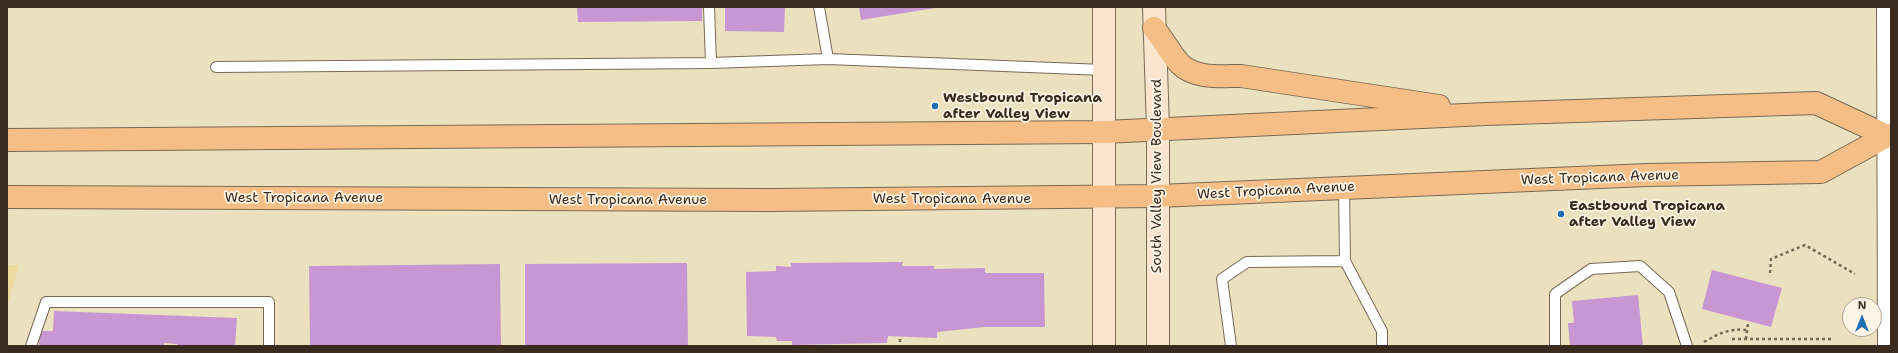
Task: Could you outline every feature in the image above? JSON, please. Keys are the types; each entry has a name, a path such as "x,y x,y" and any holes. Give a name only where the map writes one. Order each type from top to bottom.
{"main road":[{"path":"1104,7 1104,346"},
{"path":"1154,17 1181,64 1194,73 1241,76 1486,114"},
{"name":"South Valley View Boulevard","path":"1154,17 1158,129 1158,346"},
{"path":"7,140 1104,132 1486,114 1816,103 1889,136"},
{"name":"West Tropicana Avenue","path":"7,197 771,200 1158,196 1475,184 1647,175 1821,172 1889,136"}],"street":[{"path":"1887,7 1889,136 1888,346"}],"lane":[{"path":"709,7 711,63"},
{"path":"820,7 828,59"},
{"path":"216,67 711,63 828,59 1104,70"},
{"path":"1344,188 1345,261 1382,330 1382,346"},
{"path":"1230,346 1222,279 1247,262 1345,261"},
{"path":"1556,346 1555,294 1591,269 1640,266 1669,292 1687,346"},
{"path":"31,346 46,302 269,302 269,346"}],"path":[{"path":"1770,273 1771,259 1805,245 1856,274"},
{"path":"1746,339 1748,323"},
{"path":"1702,343 1717,334 1735,329 1746,330"},
{"path":"900,339 900,346"},
{"path":"1732,339 1831,339"}],"sand":[{"path":"7,265 19,265 7,306"}],"building":[{"path":"577,7 702,7 702,21 578,22"},
{"path":"725,7 785,7 784,32 725,31"},
{"path":"859,7 935,7 935,8 861,20"},
{"path":"903,262 902,266 934,266 934,269 985,268 985,273 1044,273 1045,327 985,327 937,332 937,338 888,336 887,343 792,345 792,341 777,341 776,337 747,336 746,272 776,271 776,266 791,267 791,263"},
{"path":"687,263 688,346 525,346 525,264"},
{"path":"500,264 501,346 310,346 309,266"},
{"path":"1712,270 1782,288 1771,327 1702,309"},
{"path":"1638,295 1643,346 1570,346 1568,323 1574,323 1572,301"},
{"path":"54,311 237,318 235,346 177,346 177,344 164,343 164,346 39,346 40,331 53,331"}],"place":[{"name":"Westbound Tropicana after Valley View","path":"935,106"},
{"name":"Eastbound Tropicana after Valley View","path":"1561,214"}]}
